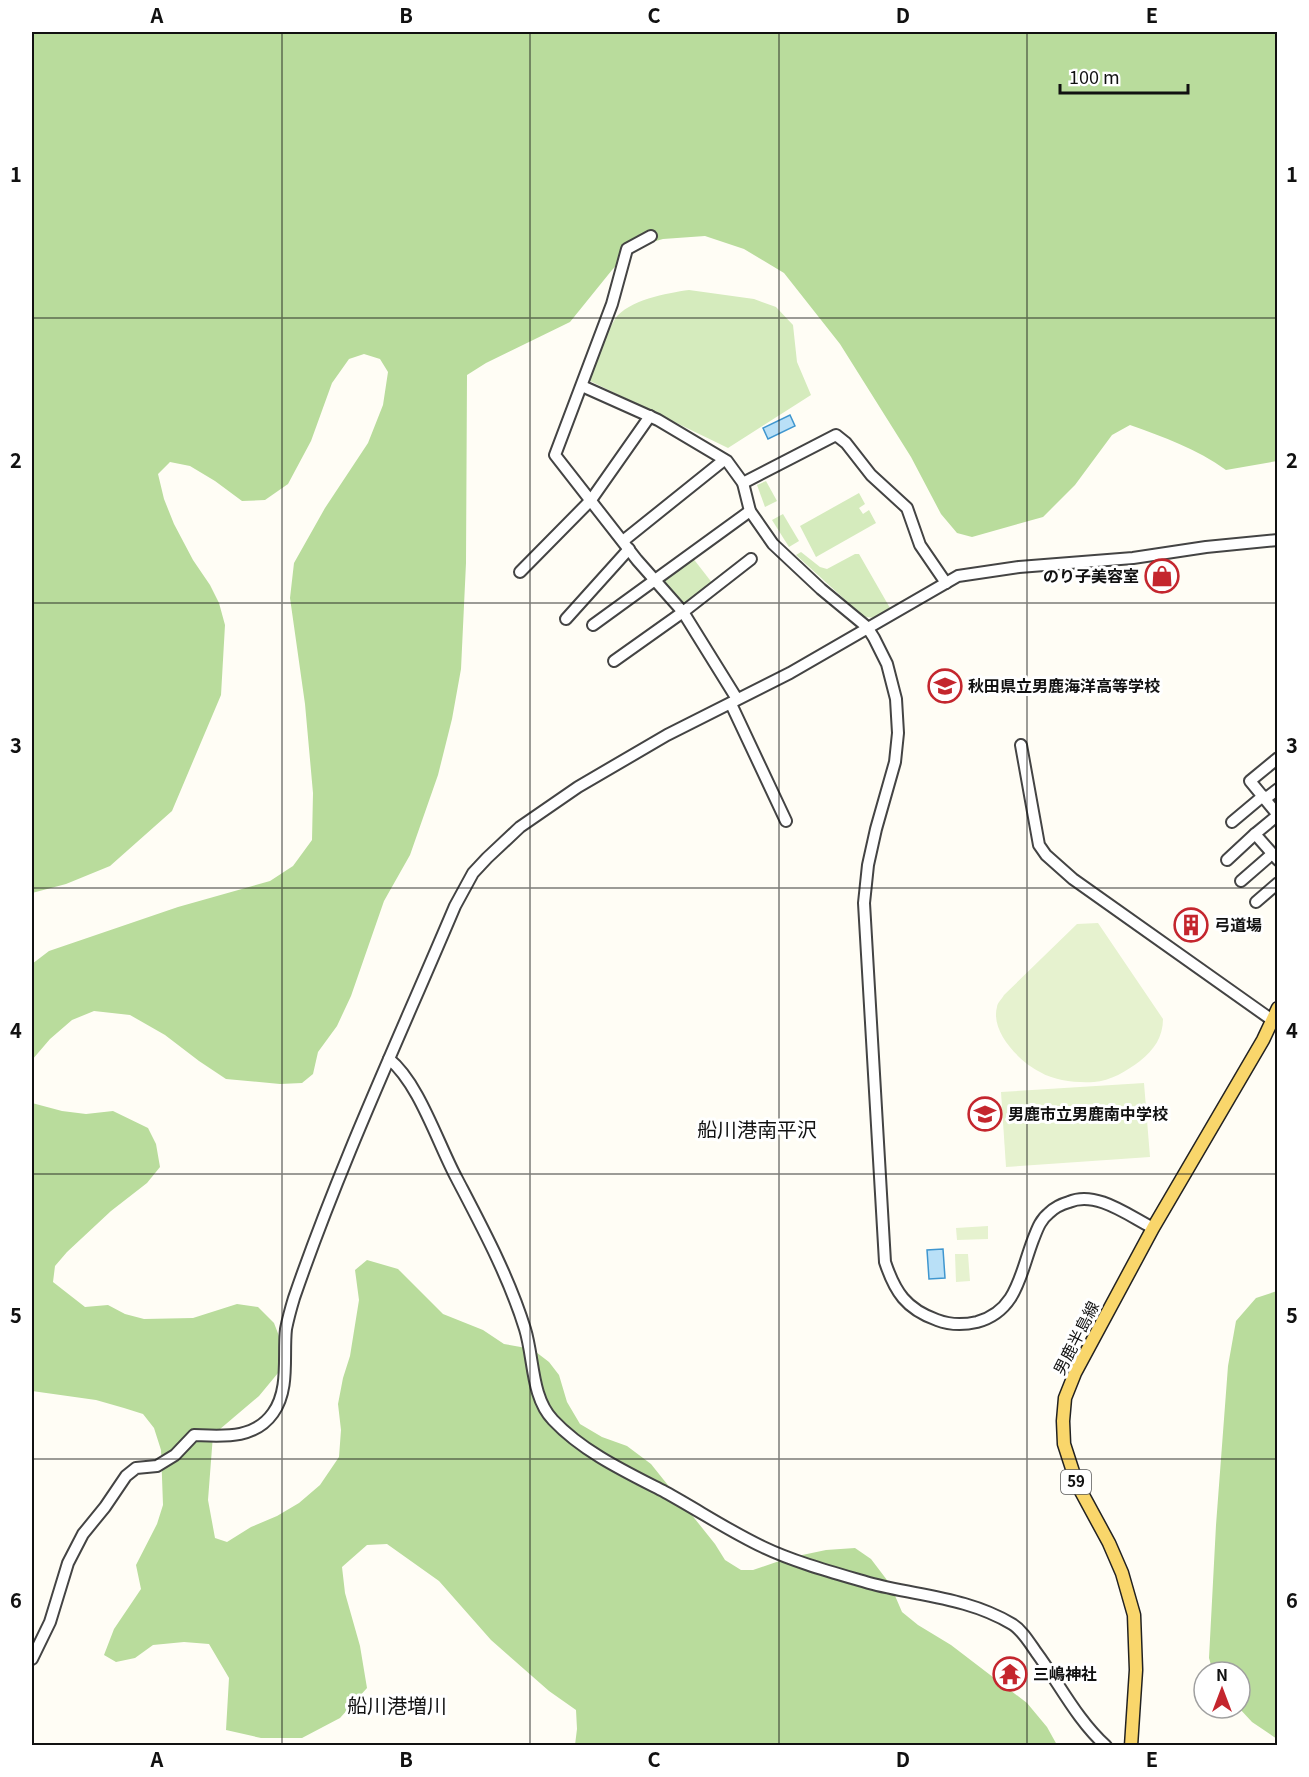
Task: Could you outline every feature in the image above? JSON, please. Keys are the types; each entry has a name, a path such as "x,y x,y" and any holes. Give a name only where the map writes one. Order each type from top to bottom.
{"main road":[{"name":"男鹿半島線","path":"1131,1746 1136,1670 1134,1615 1122,1573 1071,1467 1064,1444 1065,1398 1074,1373 1152,1228 1263,1040 1278,1008"}],"street":[{"path":"651,236 627,249 612,304 555,455 626,545 683,612 734,702 786,821"},
{"path":"582,386 650,416 724,460 743,483 750,511 773,544 821,589 867,627 887,664 896,699 898,733 895,762 868,865 864,903 885,1262 893,1286 909,1305 925,1316 944,1323 974,1322 988,1318 1007,1304 1017,1287 1039,1224 1049,1212 1071,1200 1095,1199 1152,1228"},
{"path":"520,572 591,500 650,416"},
{"path":"743,483 836,435 846,442 871,475 907,508 921,545 946,583"},
{"path":"566,619 626,545 724,460"},
{"path":"593,625 750,511"},
{"path":"32,1659 50,1622 68,1563 78,1541 105,1508 126,1476 136,1467 157,1466 175,1455 194,1435 236,1436 260,1426 273,1414 284,1384 286,1329 292,1304 315,1235 389,1059 455,906 473,873 520,827 603,771 667,735 790,672 958,576 1019,567 1133,558 1206,547 1278,540"},
{"path":"614,661 683,612 751,559"},
{"path":"1021,745 1040,845 1046,855 1073,879 1272,1020"},
{"path":"1227,860 1278,815 1250,781 1278,758"},
{"path":"1232,822 1278,789"},
{"path":"1241,881 1275,857 1255,834"},
{"path":"1256,902 1278,883"},
{"path":"389,1059 400,1068 417,1097 474,1210 511,1291 525,1330 539,1395 551,1419 575,1439 617,1467 764,1548 870,1583 955,1600 1016,1626 1092,1733 1106,1746"}],"green space":[{"path":"32,32 1277,32 1277,461 1226,470 1192,450 1130,425 1112,435 1075,485 1043,517 972,537 957,533 941,514 911,457 840,344 784,273 744,249 705,236 663,239 634,247 612,270 570,322 486,363 467,375 466,563 461,669 452,719 438,775 410,855 384,901 351,996 337,1026 318,1052 313,1074 302,1083 280,1084 226,1079 165,1035 130,1015 94,1011 72,1020 50,1039 32,1060 32,964 49,951 178,907 270,881 293,866 312,840 313,793 305,704 290,598 294,563 325,508 368,443 383,405 388,372 380,359 364,354 349,359 332,383 311,441 288,484 265,500 242,501 190,466 170,462 158,474 164,499 174,524 219,603 225,625 221,695 172,811 110,866 66,884 32,893"},
{"path":"689,290 754,299 776,307 793,325 797,362 811,395 728,448 588,380 607,333 621,312 649,298"},
{"path":"766,481 777,501 765,507 757,485"},
{"path":"859,493 865,504 859,508 863,514 869,510 876,523 816,557 800,526"},
{"path":"783,514 799,541 789,547 772,520"},
{"path":"801,552 820,567 827,569 859,554 890,608 878,618 864,617 796,555"},
{"path":"692,557 713,584 682,607 659,579"},
{"path":"1098,923 1163,1019 1161,1032 1157,1043 1145,1057 1118,1075 1094,1082 1073,1082 1046,1075 1016,1054 1002,1036 998,1026 997,1006 1004,995 1077,924"},
{"path":"1144,1083 1150,1157 1006,1167 1001,1092"},
{"path":"32,1103 62,1111 86,1114 113,1111 148,1128 156,1144 160,1167 147,1183 111,1211 67,1252 55,1266 53,1282 85,1307 108,1305 125,1314 144,1319 193,1318 237,1304 258,1307 274,1323 279,1336 278,1373 259,1396 213,1435 208,1500 215,1538 227,1542 299,1503 320,1485 339,1457 341,1430 338,1404 350,1356 359,1300 355,1270 367,1260 398,1269 443,1314 483,1330 504,1344 532,1349 549,1362 559,1375 567,1402 580,1424 602,1437 627,1446 651,1464 715,1544 725,1560 741,1570 753,1570 788,1558 826,1550 855,1548 871,1559 890,1584 902,1612 918,1625 951,1645 1027,1703 1047,1727 1057,1745 575,1745 576,1710 549,1691 491,1640 439,1581 387,1544 367,1545 342,1567 345,1593 360,1646 367,1688 340,1718 302,1738 261,1738 226,1730 229,1678 209,1644 184,1642 153,1645 135,1658 116,1662 104,1655 114,1629 141,1589 136,1565 157,1524 163,1505 161,1450 154,1428 143,1414 96,1400 32,1391"},
{"path":"988,1226 988,1239 957,1240 956,1228"},
{"path":"955,1254 968,1254 970,1281 956,1282"},
{"path":"1278,1292 1277,1739 1250,1720 1252,1720 1252,1660 1210,1660 1209,1658 1228,1366 1236,1321 1256,1298"}],"water":[{"path":"790,415 795,426 768,439 763,428"},
{"path":"943,1249 945,1278 929,1279 927,1250"}],"place":[{"name":"のり子美容室","path":"1162,576"},
{"name":"秋田県立男鹿海洋高等学校","path":"945,686"},
{"name":"弓道場","path":"1191,925"},
{"name":"男鹿市立男鹿南中学校","path":"985,1114"},
{"name":"三嶋神社","path":"1010,1674"}],"district":[{"name":"船川港南平沢","path":"757,1130"},
{"name":"船川港増川","path":"397,1706"}]}
